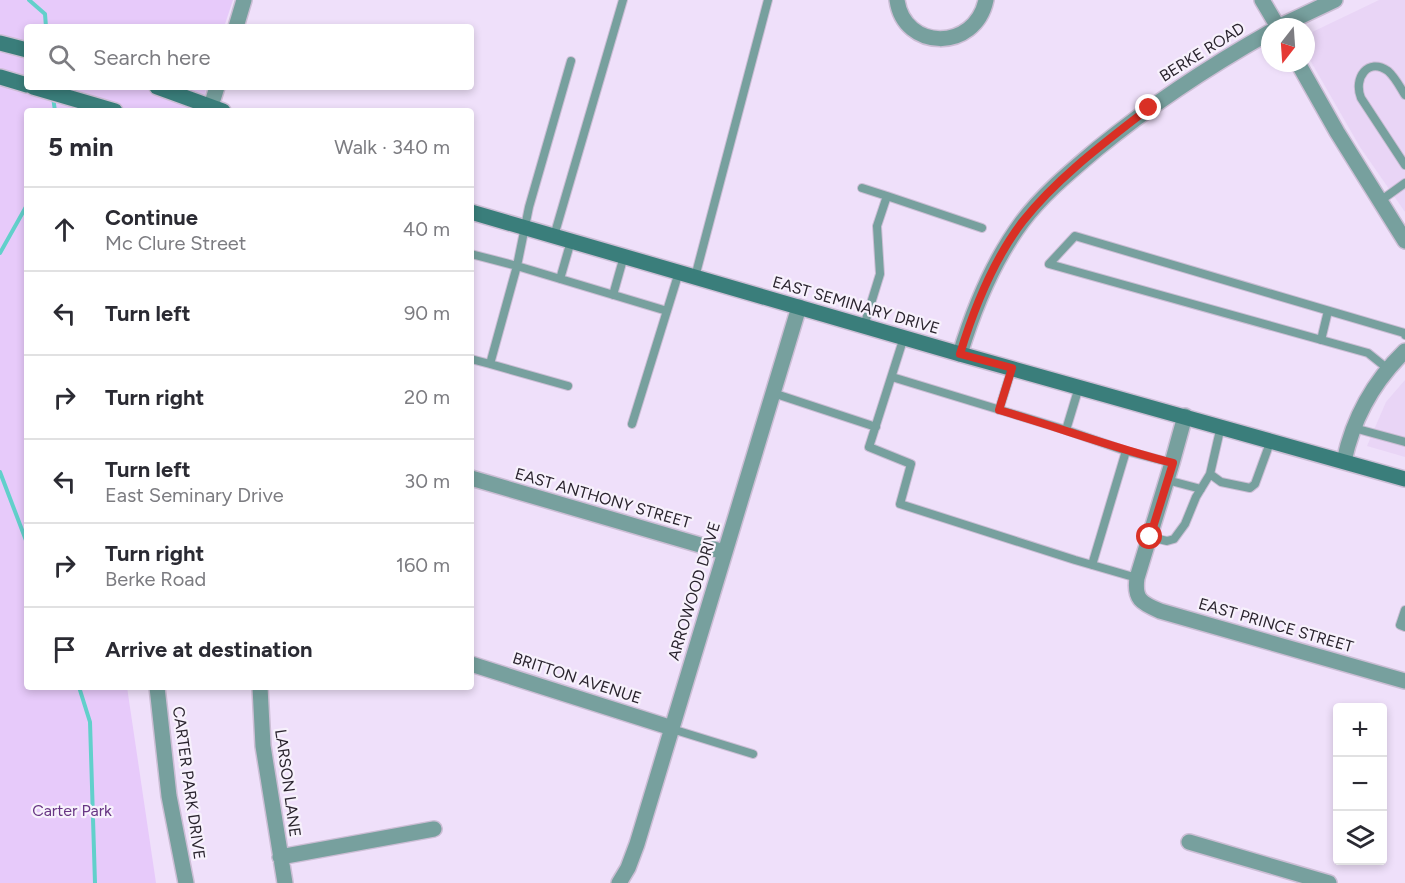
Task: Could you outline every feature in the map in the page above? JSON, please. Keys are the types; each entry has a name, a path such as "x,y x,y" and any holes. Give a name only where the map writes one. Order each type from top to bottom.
{"main road":[{"path":"2,43 24,49"},
{"path":"0,77 24,84"},
{"path":"43,90 103,108"},
{"path":"165,90 212,108"},
{"name":"EAST SEMINARY DRIVE","path":"474,213 960,354 1405,478"}],"street":[{"path":"237,24 244,0"},
{"path":"897,0 902,16 909,26 931,38 943,39 966,32 975,24 986,0"},
{"path":"1262,0 1273,18"},
{"path":"1297,18 1335,0"},
{"name":"BERKE ROAD","path":"960,354 975,311 995,266 1022,222 1047,194 1149,108 1221,59 1261,37"},
{"path":"1303,72 1337,132 1405,241"},
{"path":"215,108 217,90"},
{"name":"ARROWOOD DRIVE","path":"619,883 634,852 799,307"},
{"path":"1344,461 1354,428 1382,364 1405,351"},
{"path":"1137,578 1173,463 1185,416"},
{"name":"EAST ANTHONY STREET","path":"474,479 724,552"},
{"name":"EAST PRINCE STREET","path":"1137,578 1136,590 1140,600 1147,606 1160,611 1405,681"},
{"name":"BRITTON AVENUE","path":"474,664 672,728"},
{"name":"CARTER PARK DRIVE","path":"157,690 169,796 186,883"},
{"name":"LARSON LANE","path":"260,690 263,746 285,883"},
{"path":"280,857 434,829"},
{"path":"1188,842 1329,883"}],"lane":[{"path":"554,236 623,0"},
{"path":"695,277 768,0"},
{"path":"490,364 517,266 524,227 571,61"},
{"path":"1405,95 1392,76 1376,67 1364,72 1358,83 1361,98 1405,165"},
{"path":"1380,201 1405,183"},
{"path":"862,188 982,228"},
{"path":"864,326 880,274 878,226 887,196"},
{"path":"1382,364 1368,353 1049,264 1075,236 1404,334"},
{"path":"560,279 571,241"},
{"path":"474,255 667,311"},
{"path":"613,295 624,256"},
{"path":"632,424 679,272"},
{"path":"1321,340 1328,311"},
{"path":"904,337 869,447 911,464 900,504 1137,578"},
{"path":"474,360 568,386"},
{"path":"999,410 1012,368"},
{"path":"892,377 1066,430 1126,451 1173,463"},
{"path":"1066,430 1079,387"},
{"path":"773,393 876,427"},
{"path":"1150,537 1167,541 1174,539 1185,524 1210,474 1221,426"},
{"path":"1354,428 1405,442"},
{"path":"1210,474 1221,482 1250,488 1255,484 1271,440"},
{"path":"1092,565 1126,451"},
{"path":"1167,480 1201,489"},
{"path":"1405,610 1400,625 1405,627"},
{"path":"672,728 753,754"}],"shaded area":[{"path":"1379,0 1405,0 1405,212 1360,147 1315,69 1315,31"},
{"path":"1405,380 1405,457 1367,446 1386,402"}],"green space":[{"name":"Carter Park","path":"0,0 233,0 225,24 24,24 24,90 206,90 203,108 24,108 24,690 127,690 156,883 0,883"}],"waterway":[{"path":"29,0 45,14 46,24"},
{"path":"53,97 55,108"},
{"path":"0,253 24,210"},
{"path":"0,472 24,535"},
{"path":"80,690 90,722 95,883"}],"route":[{"path":"1149,108 1072,170 1022,222 1007,244 982,292 960,354 1012,368 999,410 1126,451 1173,463 1150,537"}]}
